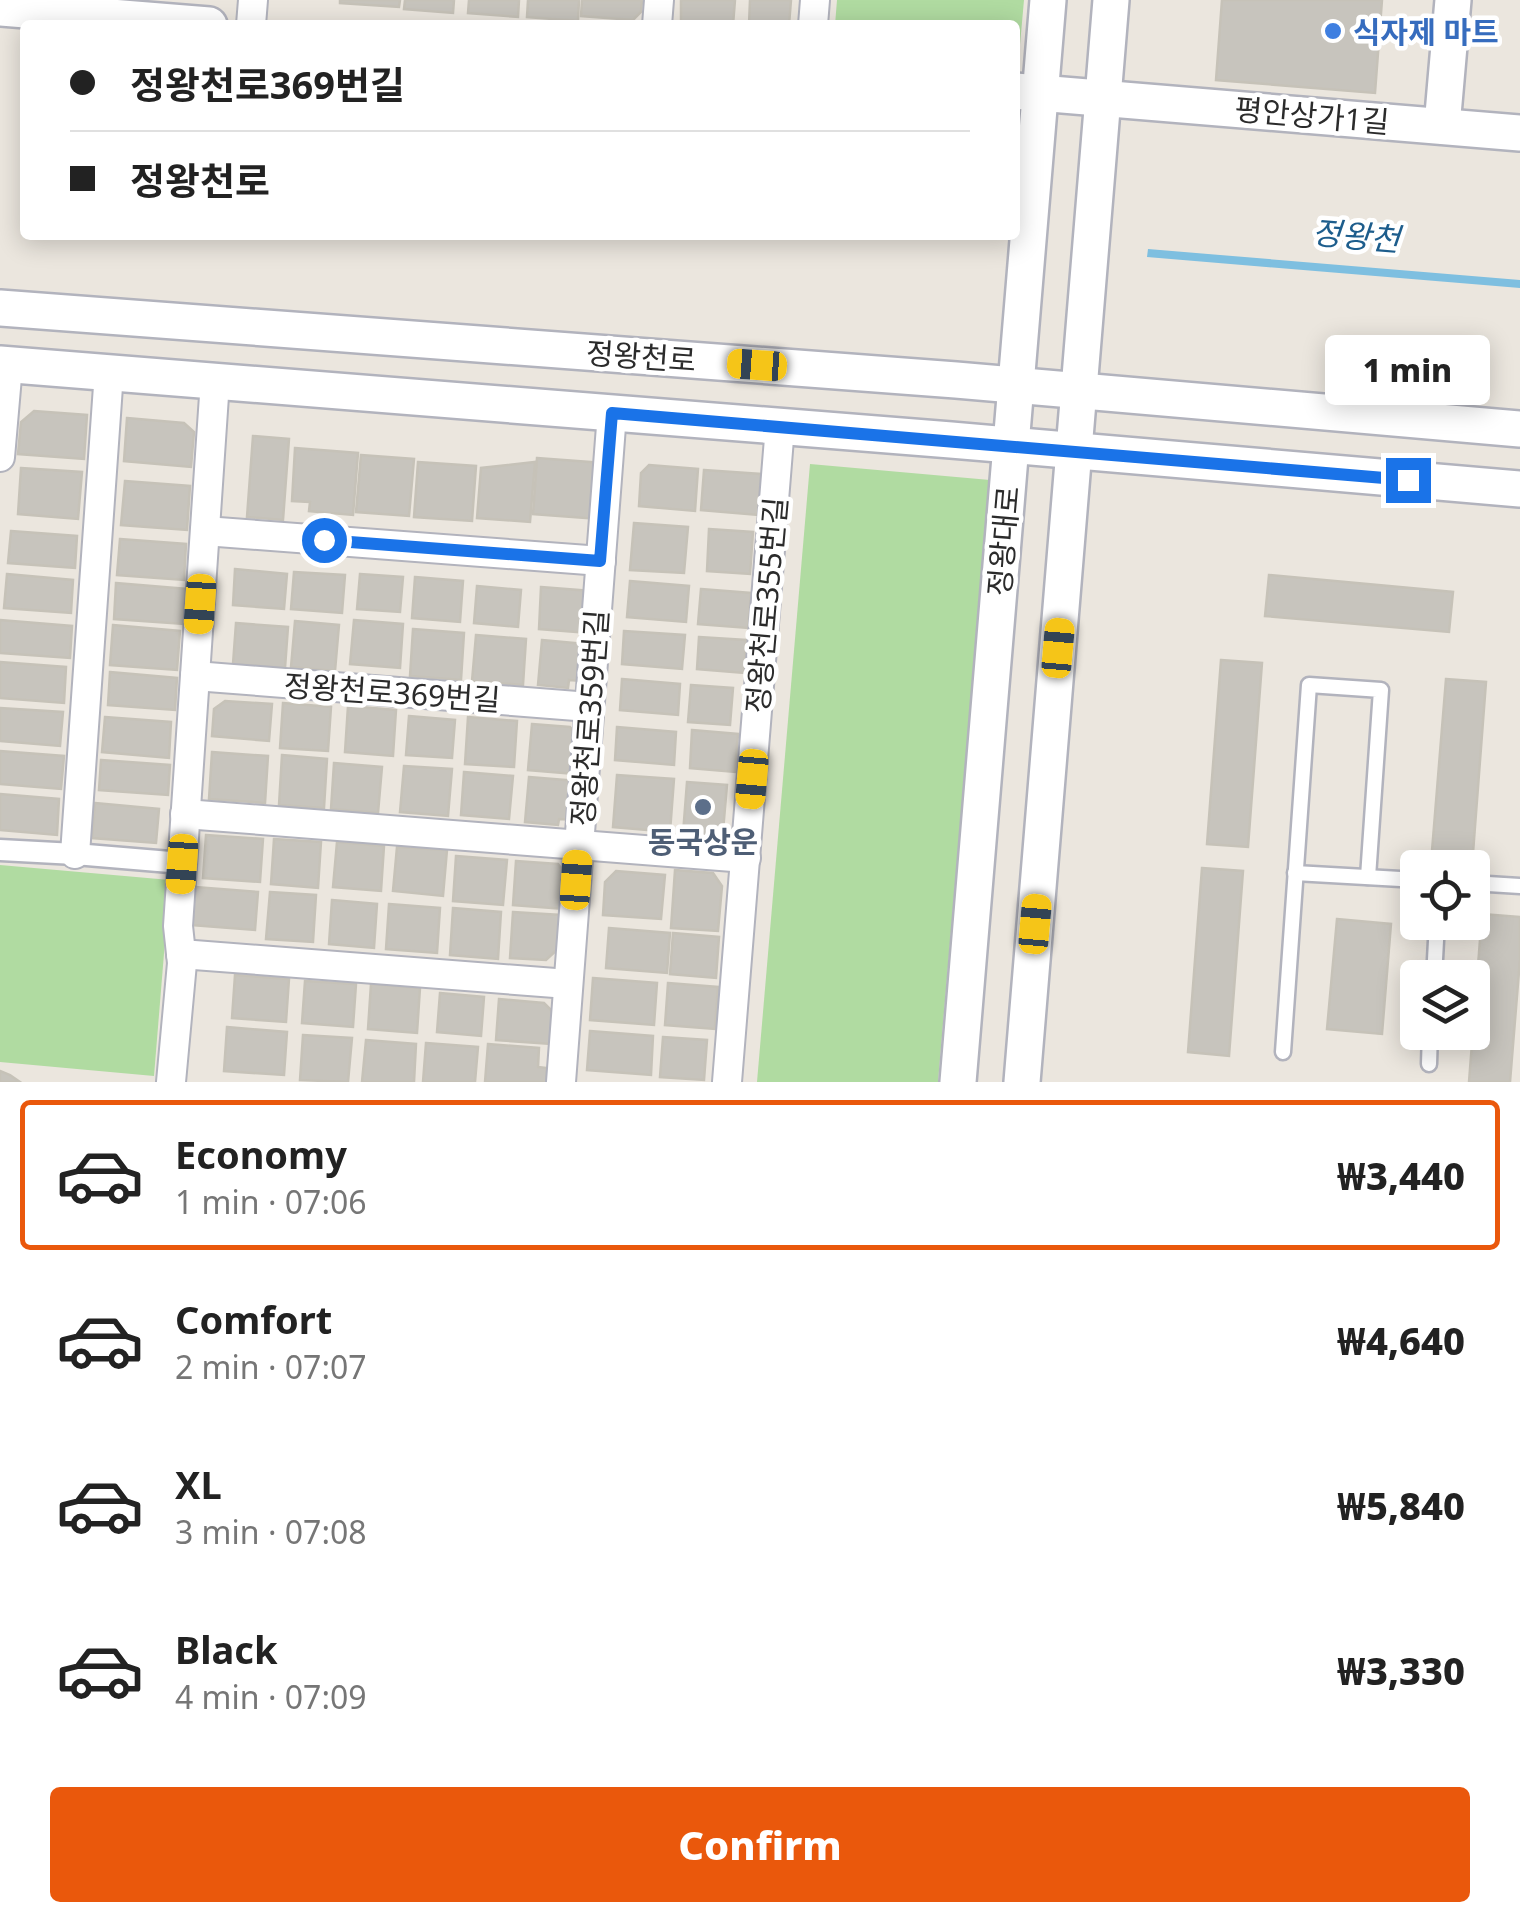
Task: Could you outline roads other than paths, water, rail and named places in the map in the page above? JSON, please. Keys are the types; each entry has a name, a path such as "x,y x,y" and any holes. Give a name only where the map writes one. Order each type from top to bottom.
{"street":[{"name":"정왕대로","path":"958,1082 1033,175 1028,92 1048,0"},
{"path":"1022,1082 1111,0"},
{"path":"1442,126 1452,0"},
{"path":"0,8 142,10 187,20"},
{"name":"평안상가1길","path":"1028,92 1520,133"},
{"name":"정왕천로","path":"0,308 1520,429"},
{"path":"0,458 4,364"},
{"name":"정왕천로","path":"4,364 1520,489"},
{"path":"75,854 109,372"},
{"path":"170,1082 182,963 178,926 215,381"},
{"name":"정왕천로359번길","path":"560,1082 612,413"},
{"name":"정왕천로355번길","path":"728,1082 780,426"},
{"path":"205,531 600,561"},
{"name":"정왕천로369번길","path":"195,676 589,707"},
{"path":"185,814 746,858"},
{"path":"0,850 182,864"},
{"path":"181,954 568,984"}],"lane":[{"path":"1284,1052 1308,685 1381,690 1368,877"},
{"path":"1295,872 1400,879"},
{"path":"1490,885 1520,886"},
{"path":"1428,1064 1429,1050"}],"water":[{"path":"1148,249 1520,280 1520,288 1147,257"}],"place":[{"name":"식자제 마트","path":"1333,31"},
{"name":"동국상운","path":"703,807"}],"water label":[{"name":"정왕천","path":"1356,235"}]}
